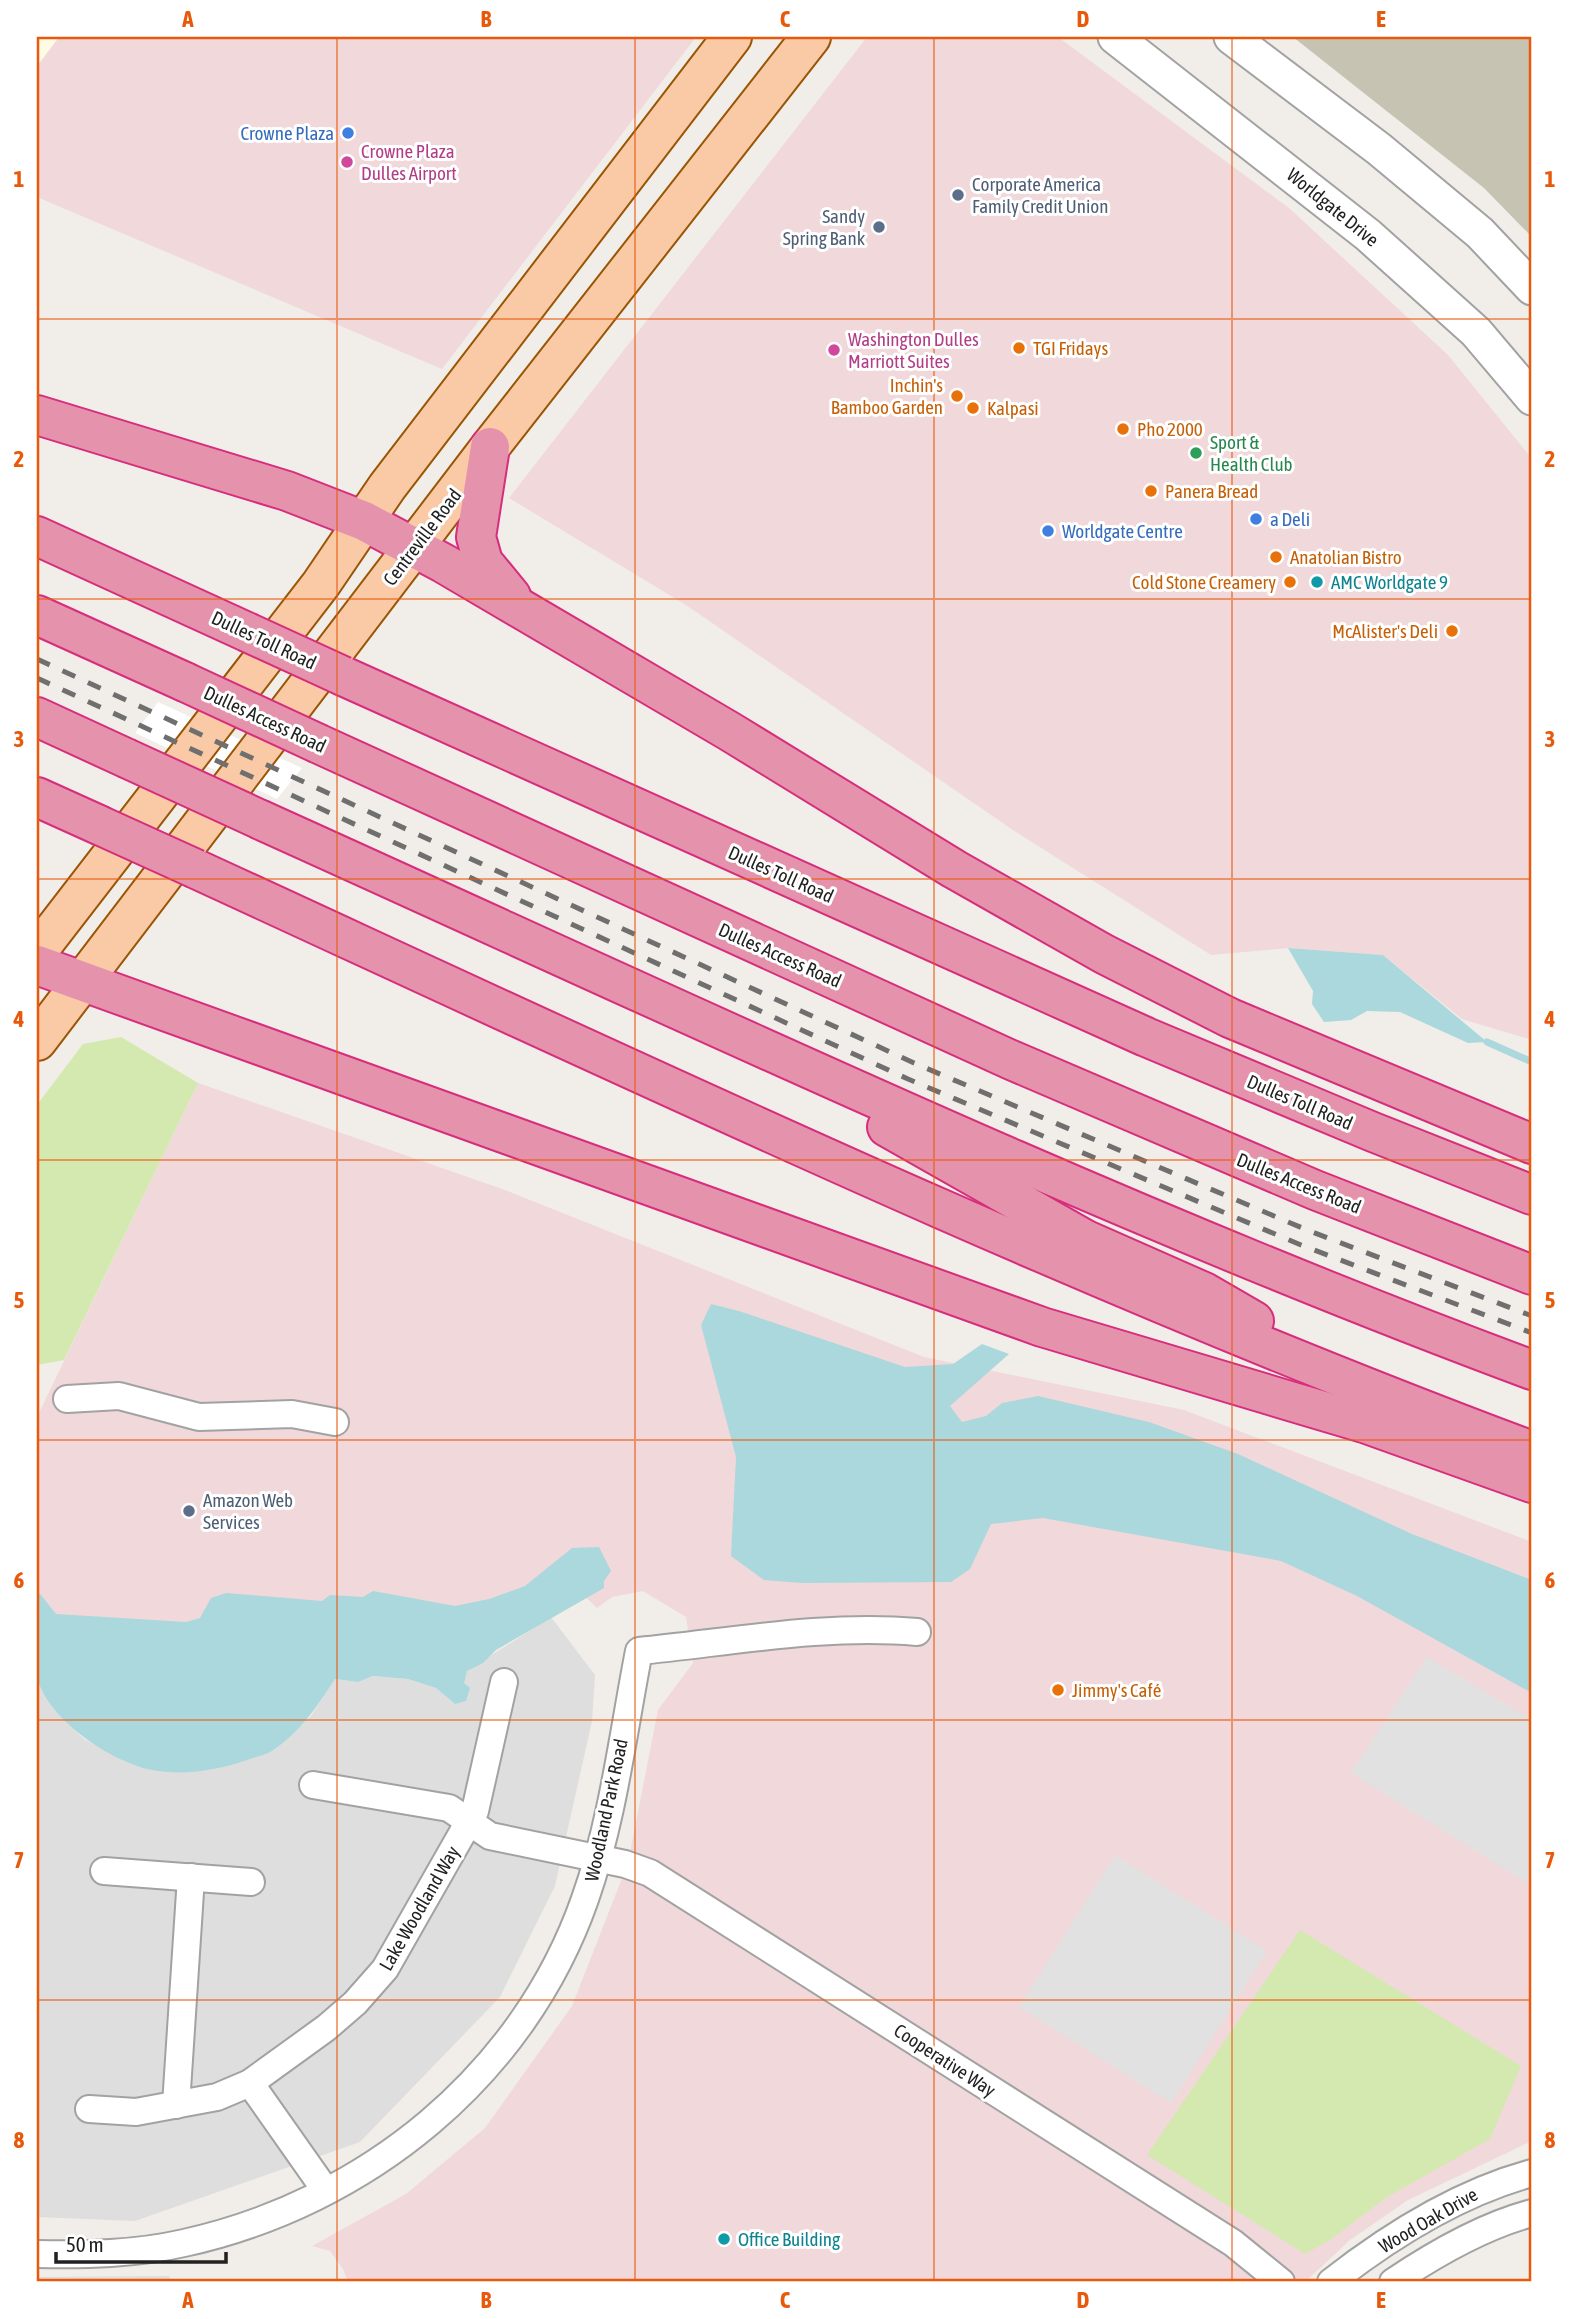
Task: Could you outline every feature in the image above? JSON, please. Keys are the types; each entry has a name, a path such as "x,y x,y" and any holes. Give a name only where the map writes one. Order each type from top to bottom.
{"highway":[{"path":"37,415 287,491 364,521 415,547 729,731 974,881 1158,982 1275,1038 1532,1144"},
{"path":"490,447 478,512 477,546 488,571 527,614"},
{"name":"Dulles Toll Road","path":"37,536 1146,1037 1532,1195"},
{"name":"Dulles Access Road","path":"37,615 1020,1064 1302,1185 1532,1275"},
{"path":"37,717 1078,1187 1318,1288 1532,1370"},
{"path":"37,797 994,1233 1379,1394 1532,1451"},
{"path":"37,965 1042,1327 1367,1424 1532,1483"},
{"path":"627,985 762,1065 874,1119 1086,1240 1204,1292 1379,1394"}],"main road":[{"path":"37,953 321,584 364,521 732,37"},
{"name":"Centreville Road","path":"37,1041 490,447 811,37"}],"street":[{"name":"Worldgate Drive","path":"1115,37 1368,235 1476,332 1532,398"},
{"path":"1231,37 1379,149 1480,233 1532,288"},
{"path":"67,1399 119,1396 199,1417 292,1414 335,1422"},
{"name":"Woodland Park Road","path":"37,2254 120,2252 184,2243 245,2227 326,2192 402,2146 460,2097 491,2063 523,2019 551,1973 575,1925 598,1858 639,1651 875,1629 917,1632"},
{"name":"Lake Woodland Way","path":"89,2109 136,2112 217,2096 250,2083 326,2028 385,1969 475,1811 504,1682"},
{"name":"Cooperative Way","path":"313,1785 449,1808 490,1836 625,1864 662,1879 1233,2243 1282,2282"},
{"path":"104,1871 251,1882"},
{"path":"176,2105 191,1877"},
{"path":"250,2083 326,2192"},
{"name":"Wood Oak Drive","path":"1331,2282 1386,2241 1437,2211 1489,2186 1532,2173"},
{"name":"Wood Oak Drive","path":"1394,2282 1462,2241 1532,2213"}],"shaded area":[{"path":"37,37 59,37 37,66"},
{"path":"59,37 696,37 442,369 37,197 37,66"},
{"name":"Worldgate Centre","path":"867,37 1058,37 1289,208 1448,355 1532,459 1532,1040 1462,1019 1383,955 1288,948 1211,955 1013,830 686,605 509,498"},
{"path":"1293,37 1532,37 1532,237 1484,188"},
{"path":"198,1083 505,1190 924,1357 1184,1410 1532,1542 1532,2141 1408,2200 1350,2240 1305,2282 348,2282 343,2269 330,2251 312,2246 406,2194 485,2128 572,2006 628,1863 658,1710 693,1663 686,1617 643,1591 612,1597 597,1608 563,1575 453,1654 37,1629 37,1417"},
{"path":"551,1617 595,1675 592,1721 555,1886 500,1997 360,2142 135,2221 37,2217 37,1679 59,1714 84,1739 120,1758 297,1728 311,1716 335,1679 358,1682 373,1676 408,1679 436,1688 455,1704 467,1671"},
{"path":"1427,1657 1532,1720 1532,1886 1351,1773"},
{"path":"1115,1855 1267,1951 1171,2103 1019,2007"},
{"path":"169,2276 171,2282 37,2282 37,2277"}],"green space":[{"path":"121,1037 198,1083 64,1360 37,1365 37,1105 83,1044"},
{"path":"1300,1930 1521,2066 1490,2139 1387,2197 1330,2240 1305,2254 1147,2155"}],"water":[{"path":"1288,948 1383,955 1487,1042 1468,1043 1400,1012 1367,1011 1351,1020 1324,1022 1312,1004 1313,991"},
{"path":"711,1304 905,1367 953,1364 982,1344 1009,1354 950,1406 962,1422 986,1416 1002,1403 1038,1396 1149,1422 1238,1454 1412,1534 1532,1580 1532,1693 1357,1596 1281,1561 1043,1518 991,1524 970,1569 951,1582 802,1583 764,1580 731,1556 736,1457 701,1325"},
{"path":"599,1547 611,1571 604,1581 604,1588 496,1650 483,1663 467,1671 464,1683 470,1688 466,1701 455,1704 436,1688 408,1679 373,1676 358,1682 335,1679 307,1718 291,1736 272,1751 203,1771 158,1771 141,1767 105,1751 87,1740 57,1712 45,1697 36,1673 37,1590 56,1614 186,1622 200,1618 211,1598 226,1593 322,1601 330,1595 363,1597 373,1591 455,1606 489,1599 525,1586 572,1548"}],"pier":[{"path":"158,702 302,768 277,799 135,733"}],"waterway":[{"path":"1487,1042 1532,1062"}],"railway":[{"path":"37,659 914,1063 1307,1230 1532,1316"},
{"path":"37,678 908,1079 1301,1245 1532,1333"}],"place":[{"name":"Crowne Plaza","path":"348,133"},
{"name":"Crowne Plaza Dulles Airport","path":"347,162"},
{"name":"Corporate America Family Credit Union","path":"958,195"},
{"name":"Sandy Spring Bank","path":"879,227"},
{"name":"TGI Fridays","path":"1019,348"},
{"name":"Washington Dulles Marriott Suites","path":"834,350"},
{"name":"Inchin's Bamboo Garden","path":"957,396"},
{"name":"Kalpasi","path":"973,408"},
{"name":"Pho 2000","path":"1123,429"},
{"name":"Sport & Health Club","path":"1196,453"},
{"name":"Panera Bread","path":"1151,491"},
{"name":"a Deli","path":"1256,519"},
{"name":"Worldgate Centre","path":"1048,531"},
{"name":"Anatolian Bistro","path":"1276,557"},
{"name":"Cold Stone Creamery","path":"1290,582"},
{"name":"AMC Worldgate 9","path":"1317,582"},
{"name":"McAlister's Deli","path":"1452,631"},
{"name":"Amazon Web Services","path":"189,1511"},
{"name":"Jimmy's Café","path":"1058,1690"},
{"name":"Office Building","path":"724,2239"}]}
